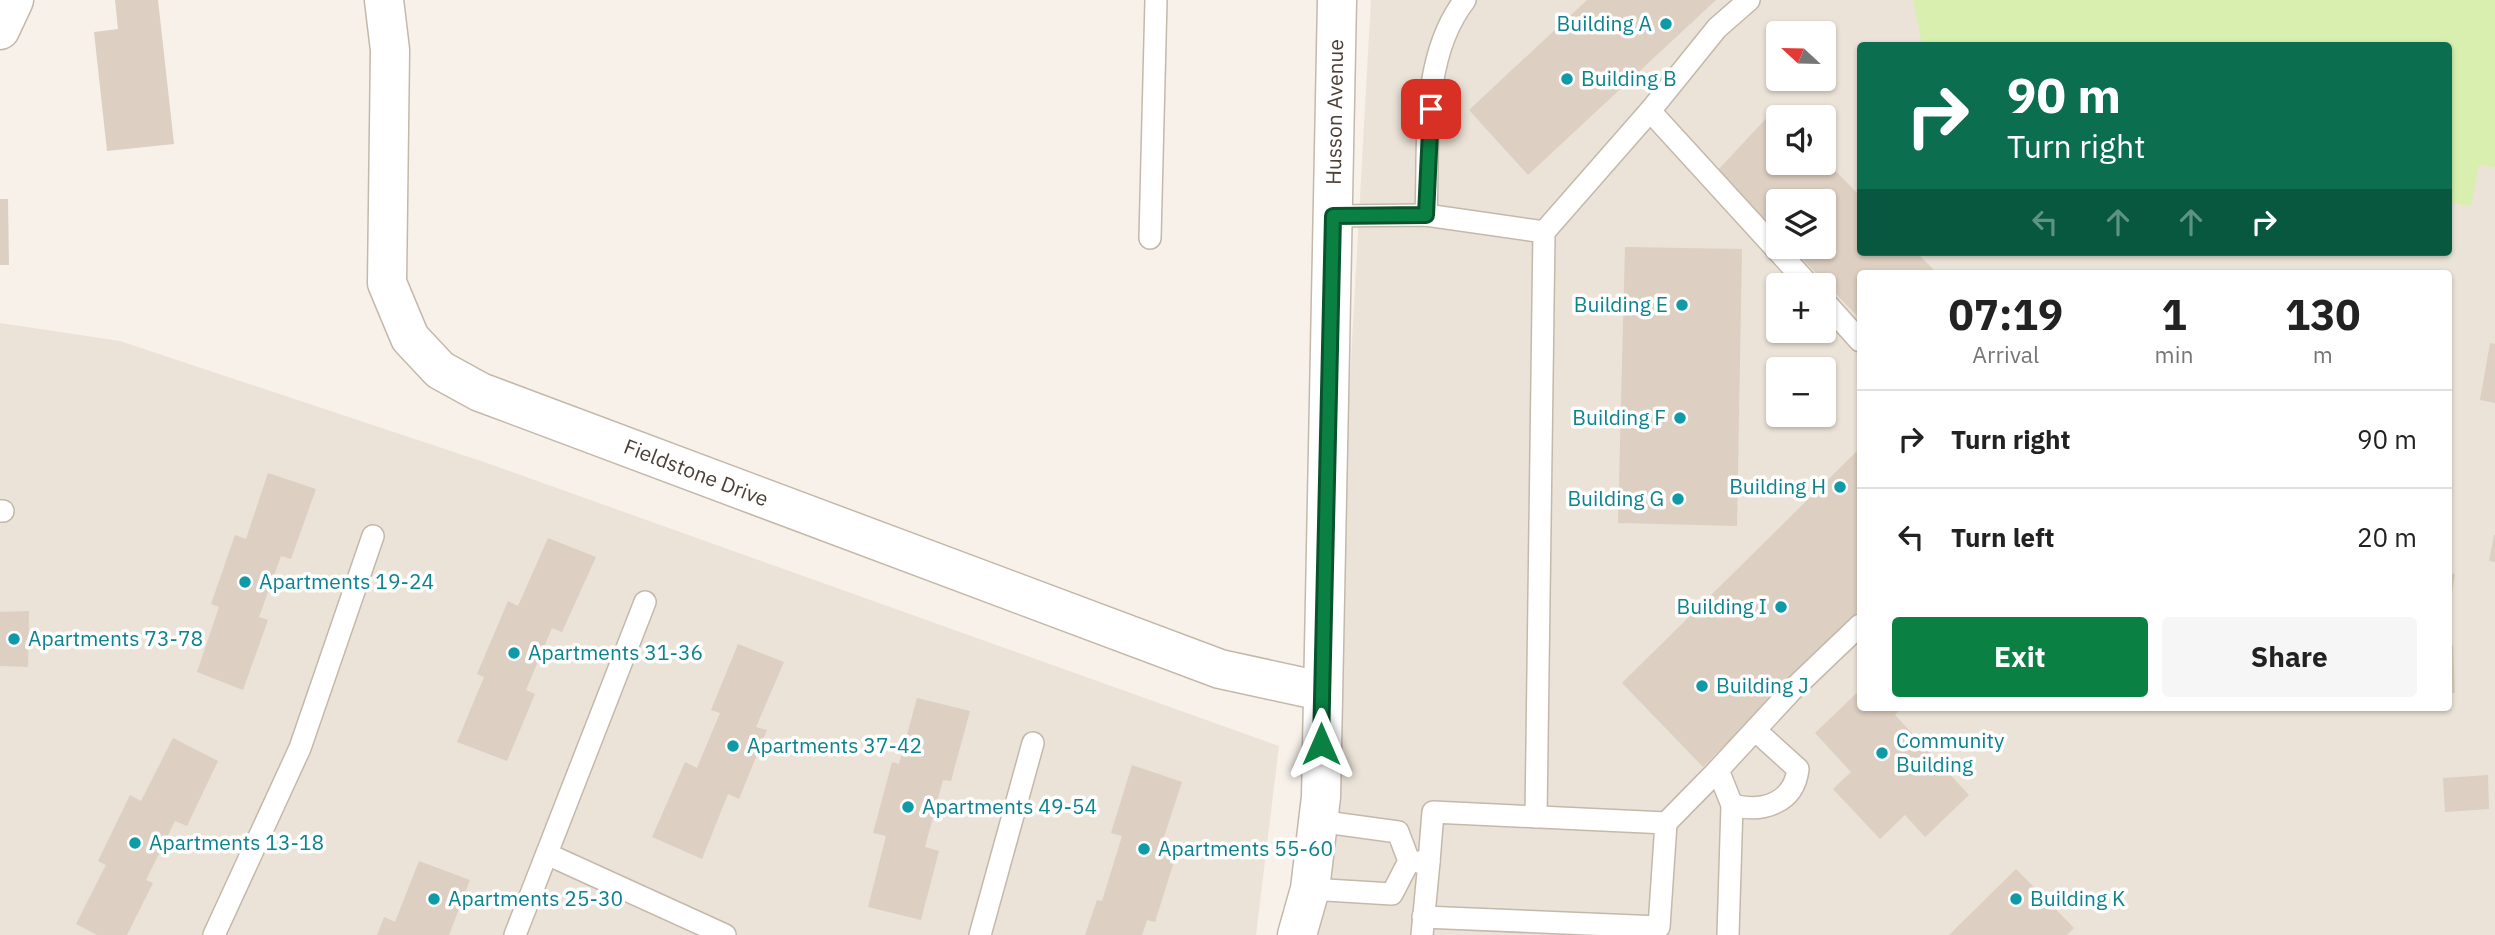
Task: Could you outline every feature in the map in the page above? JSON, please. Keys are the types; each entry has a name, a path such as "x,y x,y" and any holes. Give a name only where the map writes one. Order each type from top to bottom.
{"street":[{"path":"0,30 14,0"},
{"name":"Fieldstone Drive","path":"384,0 390,50 387,283 410,338 439,370 480,392 1220,669 1321,691"},
{"name":"Husson Avenue","path":"1297,935 1310,889 1318,821 1337,0"}],"lane":[{"path":"1150,239 1156,0"},
{"path":"1426,215 1432,88 1439,52 1453,15 1465,0"},
{"path":"1536,817 1544,232 1650,111 1717,28 1749,0"},
{"path":"1650,111 1798,273"},
{"path":"1333,216 1426,215 1544,232"},
{"path":"1836,314 1857,338"},
{"path":"214,935 300,748 373,536"},
{"path":"515,935 645,602"},
{"path":"1666,823 1433,811 1419,862 1422,926 1659,927 1666,823 1857,628"},
{"path":"1732,806 1765,808 1783,800 1797,783 1798,769 1755,730"},
{"path":"980,935 1033,743"},
{"path":"1718,770 1732,806 1728,935"},
{"path":"1318,821 1398,832 1419,862"},
{"path":"547,853 725,935"},
{"path":"1310,889 1392,894 1419,862"}],"shaded area":[{"path":"1371,0 2495,0 2495,935 1319,935"},
{"path":"0,323 120,341 484,462 1279,746 1256,935 0,935"}],"green space":[{"path":"1913,0 2495,0 2495,167 2479,165 2471,206 2452,204 2452,42 1921,42"}],"building":[{"path":"115,0 158,0 174,144 107,151 94,32 118,29"},
{"name":"Building B","path":"1587,0 1716,0 1528,175 1469,110"},
{"path":"1766,119 1766,175 1836,175 1836,171 1857,193 1857,256 1920,256 1934,270 1857,270 1857,316 1836,294 1836,273 1816,273 1802,259 1836,259 1836,189 1766,189 1766,222 1717,171"},
{"path":"0,199 8,199 9,265 0,265"},
{"path":"1625,247 1742,249 1737,526 1618,523"},
{"path":"2490,343 2495,344 2495,403 2480,400"},
{"path":"1857,451 1857,612 1703,767 1622,683"},
{"name":"Apartments 19-24","path":"268,473 316,489 291,559 281,556 259,617 268,620 243,690 197,672 219,607 211,604 235,535 246,539"},
{"path":"2495,535 2495,562 2489,561"},
{"name":"Apartments 31-36","path":"548,538 596,557 562,632 552,628 526,690 535,694 507,761 457,742 484,677 477,674 508,601 518,606"},
{"name":"Apartments 73-78","path":"29,611 28,667 0,666 0,612"},
{"name":"Apartments 37-42","path":"738,644 784,662 756,727 767,730 739,799 728,794 702,859 652,837 685,762 697,768 720,713 711,710"},
{"path":"2452,645 2453,645 2455,693 2452,693"},
{"name":"Community Building","path":"1857,693 1857,711 1899,711 1895,715 1969,795 1925,837 1905,815 1880,839 1833,789 1851,772 1815,733"},
{"name":"Apartments 49-54","path":"917,698 970,711 951,781 943,780 925,847 939,851 921,920 868,907 886,836 873,833 892,762 899,764"},
{"name":"Apartments 13-18","path":"173,738 218,761 187,826 175,821 146,880 153,883 127,935 97,935 76,924 106,865 98,861 130,795 141,801"},
{"name":"Apartments 55-60","path":"1132,765 1182,782 1161,846 1177,852 1155,922 1147,920 1142,935 1085,935 1097,900 1102,901 1122,836 1111,833"},
{"path":"2488,775 2489,809 2445,812 2443,778"},
{"name":"Apartments 25-30","path":"419,861 470,880 449,935 377,935 384,917 395,922"},
{"name":"Building K","path":"2016,869 2074,928 2067,935 1949,935"}],"place":[{"name":"Building A","path":"1666,24"},
{"name":"Building B","path":"1567,79"},
{"name":"Building E","path":"1682,305"},
{"name":"Building F","path":"1680,418"},
{"name":"Building H","path":"1840,487"},
{"name":"Building G","path":"1678,499"},
{"name":"Apartments 19-24","path":"245,582"},
{"name":"Building I","path":"1781,607"},
{"name":"Apartments 73-78","path":"14,639"},
{"name":"Apartments 31-36","path":"514,653"},
{"name":"Building J","path":"1702,686"},
{"name":"Apartments 37-42","path":"733,746"},
{"name":"Community Building","path":"1882,753"},
{"name":"Apartments 49-54","path":"908,807"},
{"name":"Apartments 13-18","path":"135,843"},
{"name":"Apartments 55-60","path":"1144,849"},
{"name":"Apartments 25-30","path":"434,899"},
{"name":"Building K","path":"2016,899"}],"route":[{"path":"1321,744 1333,216 1426,215 1431,109"}]}
